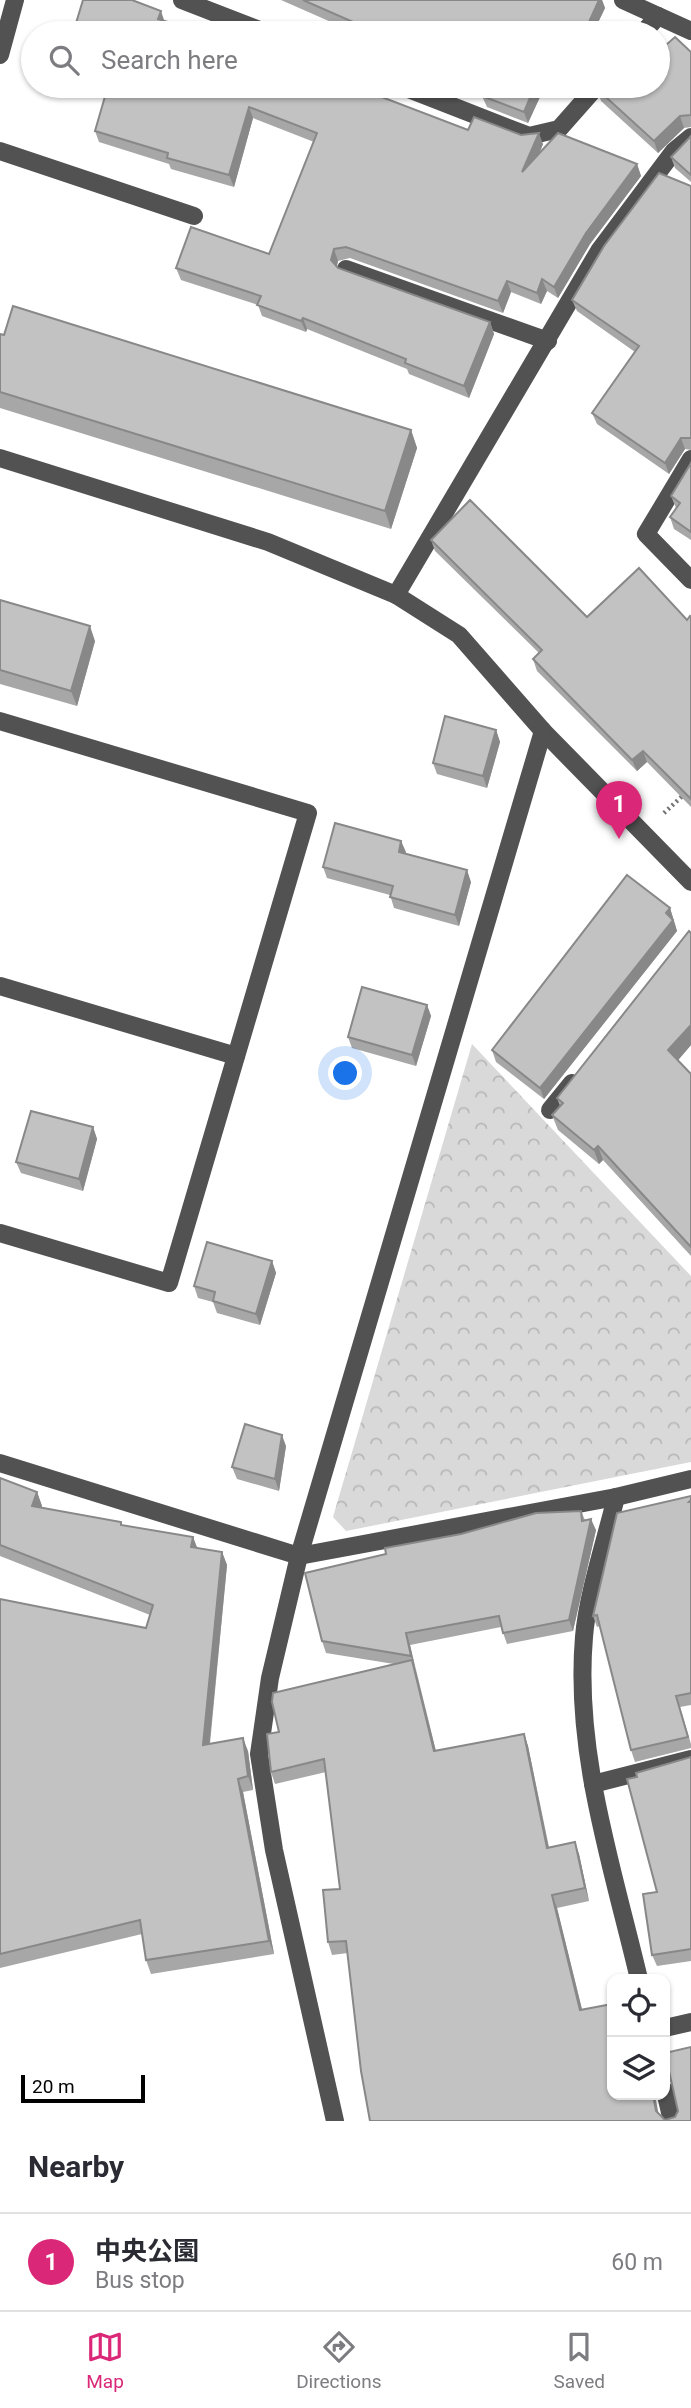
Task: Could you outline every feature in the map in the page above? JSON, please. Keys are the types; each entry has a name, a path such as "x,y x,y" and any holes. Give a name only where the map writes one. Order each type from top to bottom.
{"street":[{"path":"0,55 15,0"},
{"path":"182,0 236,21"},
{"path":"623,0 658,16 688,25"},
{"path":"654,21 658,16"},
{"path":"432,98 529,135 559,129 586,98"},
{"path":"396,595 599,251 674,152 691,137"},
{"path":"0,151 194,216"},
{"path":"346,269 548,341"},
{"path":"0,458 268,542 396,595 459,635 543,731 691,882"},
{"path":"691,459 646,534 691,580"},
{"path":"0,721 308,813 169,1283 0,1233"},
{"path":"335,2121 274,1850 259,1754 270,1678 299,1556 543,731"},
{"path":"0,986 236,1056"},
{"path":"550,1110 583,1069"},
{"path":"0,1463 299,1556 616,1497 691,1479"},
{"path":"616,1497 584,1635 582,1709 593,1784 638,1974"},
{"path":"593,1784 691,1759"},
{"path":"670,2027 691,2022"},
{"path":"667,2100 672,2121"}],"green space":[{"path":"472,1044 691,1276 691,1462 346,1531 333,1517"}],"building":[{"path":"83,0 132,0 161,11 158,19 165,21 77,21"},
{"path":"303,0 599,0 589,21 351,21"},
{"path":"675,37 691,52 691,115 680,116 654,141 607,98 670,98 670,41"},
{"path":"105,98 384,98 468,130 474,117 521,135 539,133 522,172 558,133 637,164 586,233 554,287 542,279 537,293 507,281 498,301 346,247 334,249 331,260 338,268 490,322 464,386 405,363 406,359 303,318 301,321 257,305 261,296 176,268 191,227 269,254 317,133 249,107 229,175 167,158 168,153 95,131"},
{"path":"487,98 530,98 524,112"},
{"path":"691,136 691,175 671,157"},
{"path":"659,173 691,186 691,438 681,438 665,463 592,413 639,346 572,300 604,246"},
{"path":"13,306 411,430 385,511 0,392 0,334 4,335"},
{"path":"691,463 691,532 670,517 680,503 671,496"},
{"path":"470,500 587,617 639,568 687,620 691,617 691,799 643,751 632,760 533,659 542,650 431,540"},
{"path":"0,600 90,626 71,691 0,670"},
{"path":"445,716 496,730 483,776 433,763"},
{"path":"335,823 401,841 399,852 467,870 455,915 390,897 393,886 323,867"},
{"path":"627,875 670,908 666,913 673,920 540,1088 492,1050"},
{"path":"689,931 691,1025 668,1050 691,1074 691,1247 598,1146 594,1150 552,1115 563,1103 557,1098"},
{"path":"362,987 427,1005 412,1055 348,1037"},
{"path":"31,1111 93,1127 79,1179 16,1162"},
{"path":"207,1242 272,1261 256,1314 213,1301 215,1292 194,1286"},
{"path":"245,1424 282,1435 275,1479 232,1467"},
{"path":"0,1478 37,1492 32,1506 193,1537 191,1547 222,1552 203,1745 243,1738 248,1776 238,1779 269,1941 146,1960 140,1920 0,1954 0,1599 146,1628 153,1605 0,1545"},
{"path":"691,1496 691,1693 676,1696 688,1737 631,1750 597,1615 593,1616 617,1513"},
{"path":"581,1511 582,1521 591,1519 569,1620 503,1633 499,1616 406,1633 411,1656 322,1641 305,1573 386,1554 385,1548 461,1534 536,1513"},
{"path":"412,1660 434,1751 524,1734 547,1848 575,1842 585,1888 552,1895 580,2010 607,2005 607,2100 654,2100 656,2111 665,2120 675,2117 678,2111 670,2075 670,2052 691,2047 691,2121 370,2121 361,2071 346,1941 328,1942 323,1890 340,1889 324,1759 271,1772 267,1734 279,1732 272,1702 273,1693"},
{"path":"691,1757 691,1949 652,1955 643,1894 657,1892 627,1779 637,1777 636,1773"}],"place":[{"name":"中央公園","path":"619,839"}]}
